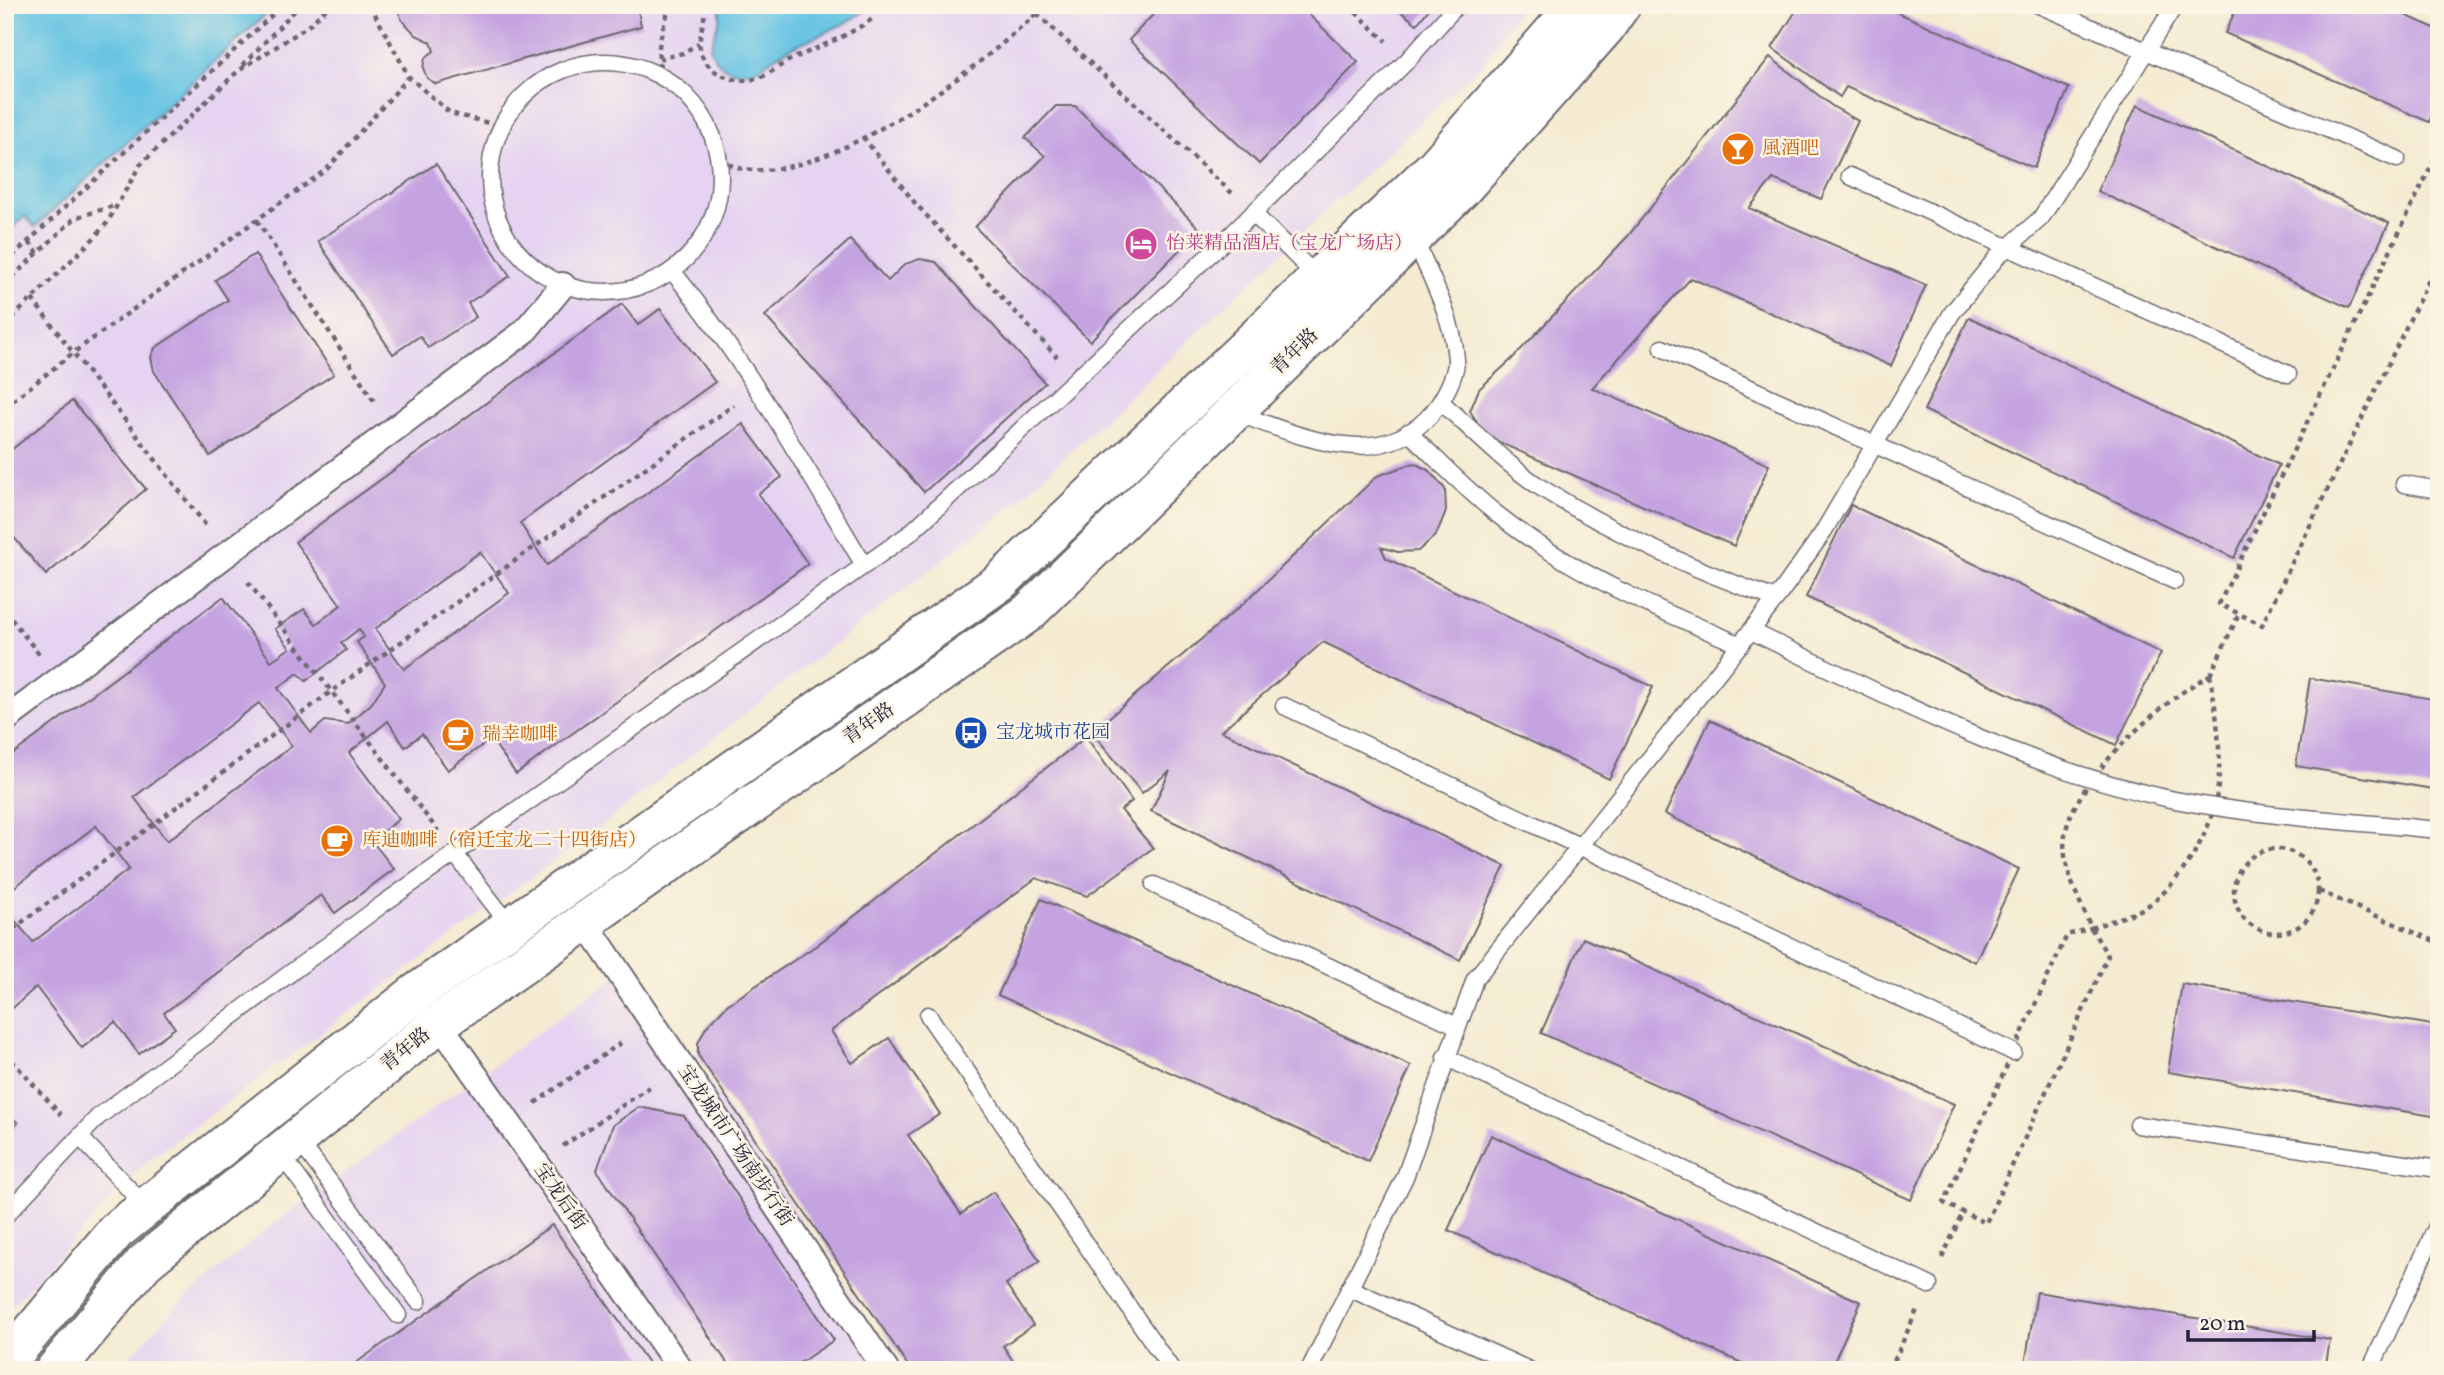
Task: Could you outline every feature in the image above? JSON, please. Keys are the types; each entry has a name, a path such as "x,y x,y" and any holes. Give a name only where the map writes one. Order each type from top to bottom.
{"street":[{"name":"青年路","path":"5,1364 116,1231 416,993 1000,582 1435,167 1577,5"},
{"name":"青年路","path":"55,1370 144,1263 439,1023 1028,613 1461,190 1605,29 1621,5"},
{"path":"5,720 524,332 563,285"},
{"name":"宝龙城市广场南步行街","path":"585,922 886,1370"},
{"name":"宝龙后街","path":"439,1023 681,1370"}],"lane":[{"path":"5,1216 98,1117 380,906 909,534 1253,213 1407,61 1457,5"},
{"path":"2039,5 2397,159"},
{"path":"1309,1370 1405,1177 1445,1057 1475,979 1776,599 1822,534 1952,313 2007,249 2040,218 2175,5"},
{"path":"589,62 627,63 664,77 690,97 710,127 719,160 721,191 712,223 696,250 673,272 638,288 600,293 563,285 530,265 505,236 491,201 489,163 500,126 522,95 553,73 589,62"},
{"path":"1850,176 2007,249 2288,373"},
{"path":"1253,213 1319,278"},
{"path":"1233,412 1325,444 1382,446 1423,423 1441,402 1457,361 1444,307 1413,237"},
{"path":"673,272 717,327 864,565"},
{"path":"1662,348 2175,581"},
{"path":"1441,402 1542,488 1650,549 1705,574 1776,599"},
{"path":"1408,432 1498,515 1570,566 1654,608 1741,645"},
{"path":"2404,485 2439,490"},
{"path":"1751,631 1895,701 2039,762 2175,800 2439,830"},
{"path":"1284,706 2013,1052"},
{"path":"455,854 511,927"},
{"path":"1154,885 1457,1026"},
{"path":"928,1015 1172,1370"},
{"path":"1445,1057 1929,1285"},
{"path":"2138,1125 2439,1168"},
{"path":"80,1137 146,1206"},
{"path":"288,1145 418,1301"},
{"path":"288,1145 398,1315"},
{"path":"2370,1370 2439,1222"},
{"path":"1349,1288 1529,1370"}],"path":[{"path":"5,263 283,5"},
{"path":"5,325 93,239 140,165 238,71 300,5"},
{"path":"238,71 307,27 330,5"},
{"path":"370,5 409,77 450,113 500,126"},
{"path":"664,77 658,46 670,5"},
{"path":"705,5 699,43 704,61 717,73 743,80 754,80 858,30 875,17"},
{"path":"719,160 742,169 793,167 863,137 915,110 970,70 1046,5"},
{"path":"1348,5 1407,61"},
{"path":"1037,13 1253,213"},
{"path":"659,59 683,53 699,43"},
{"path":"5,407 73,353 327,169 409,77"},
{"path":"863,137 915,203 1077,379"},
{"path":"2439,150 2219,604 2262,625 2439,260"},
{"path":"5,284 75,218 117,205"},
{"path":"257,220 393,431"},
{"path":"29,242 38,253"},
{"path":"5,935 332,691 757,389"},
{"path":"5,611 59,680"},
{"path":"2210,675 2239,614"},
{"path":"2267,849 2282,849 2309,864 2316,876 2319,891 2316,908 2308,920 2282,934 2262,931 2244,919 2236,906 2233,891 2242,866 2253,856 2267,849"},
{"path":"2319,891 2439,943"},
{"path":"508,1122 651,1021"},
{"path":"5,1053 80,1137"},
{"path":"537,1164 681,1066"}],"shaded area":[{"path":"276,5 720,5 720,18 710,48 752,70 867,9 863,5 1521,5 1484,63 1012,506 588,836 145,1163 5,1313 5,235 25,216 35,227"},
{"path":"632,965 900,1370 117,1370 174,1309 264,1231"}],"water":[{"path":"5,5 276,5 35,227 25,216 5,235"},
{"path":"720,5 863,5 867,9 760,67 742,72 722,65 710,48 720,18"}],"building":[{"path":"396,5 637,5 641,26 436,84 427,78 423,68 425,58 434,51 431,42 416,35 402,20"},
{"path":"1162,5 1299,5 1358,62 1259,164 1129,40"},
{"path":"1392,5 1432,5 1417,24"},
{"path":"1800,5 1900,5 1896,12 2069,88 2034,168 1846,87 1840,97 1772,48"},
{"path":"2238,5 2382,5 2439,30 2439,99 2429,122 2225,33"},
{"path":"1770,57 1832,106 1858,121 1821,199 1773,179 1749,208 1926,285 1891,366 1691,278 1592,388 1769,465 1734,546 1487,437 1470,411 1479,389 1511,360 1628,236"},
{"path":"2137,105 2389,223 2349,308 2097,191"},
{"path":"1056,106 1075,106 1200,229 1090,341 975,227 1045,156 1025,138"},
{"path":"436,164 510,276 468,303 476,317 428,348 420,336 393,354 318,241"},
{"path":"850,240 888,281 905,264 920,259 936,262 1045,383 924,492 765,316"},
{"path":"255,254 334,374 210,456 154,371 151,357 155,348 228,300 215,280"},
{"path":"622,304 638,325 660,309 715,382 520,523 547,565 743,424 782,477 758,494 808,564 516,774 491,739 448,770 422,734 405,747 388,721 349,753 399,819 372,841 394,869 335,913 321,895 164,1013 175,1028 139,1054 115,1022 82,1048 36,987 5,1015 5,963 13,957 5,948 5,909 33,942 129,869 96,826 5,894 5,760 223,597 271,661 290,648 275,629 304,609 316,624 341,605 295,542","holes":["480,552 509,593 404,669 375,629","359,629 364,637 357,642 385,683 371,704 348,724 325,721 311,733 278,688 298,673 306,681 346,650 341,643","259,703 292,746 167,841 134,797"]},
{"path":"1969,317 2279,465 2234,558 1924,410"},
{"path":"72,401 146,489 46,575 5,527 5,455"},
{"path":"1414,463 1430,471 1445,489 1446,511 1436,535 1418,551 1398,552 1381,547 1386,558 1653,687 1609,779 1323,642 1221,731 1505,866 1460,960 1151,811 1170,771 1142,793 1092,732 1244,603 1377,476"},
{"path":"1851,505 2161,653 2116,745 1806,597"},
{"path":"2310,678 2439,700 2439,790 2296,766"},
{"path":"1710,720 2019,869 1975,962 1665,814"},
{"path":"1086,737 1132,801 1121,810 1153,848 1087,896 1036,878 831,1031 852,1063 889,1038 940,1114 908,1135 961,1214 993,1192 1040,1261 1006,1284 1033,1325 1003,1346 1019,1370 911,1370 698,1055 698,1043 706,1027 727,1005 817,945"},
{"path":"1041,899 1411,1066 1368,1161 998,995"},
{"path":"1583,938 1954,1104 1911,1200 1541,1033"},
{"path":"2182,984 2439,1026 2439,1117 2168,1072"},
{"path":"639,1107 684,1116 834,1340 789,1370 732,1370 597,1170 613,1125"},
{"path":"5,1111 18,1123 5,1136"},
{"path":"1491,1135 1861,1302 1830,1370 1757,1370 1448,1230"},
{"path":"552,1225 653,1370 346,1370 404,1329"},
{"path":"2037,1292 2330,1340 2325,1370 2024,1370"}],"place":[{"name":"風酒吧","path":"1738,149"},
{"name":"怡莱精品酒店（宝龙广场店）","path":"1141,244"},
{"name":"宝龙城市花园","path":"971,733"},
{"name":"瑞幸咖啡","path":"458,735"},
{"name":"库迪咖啡（宿迁宝龙二十四街店）","path":"337,841"}]}
